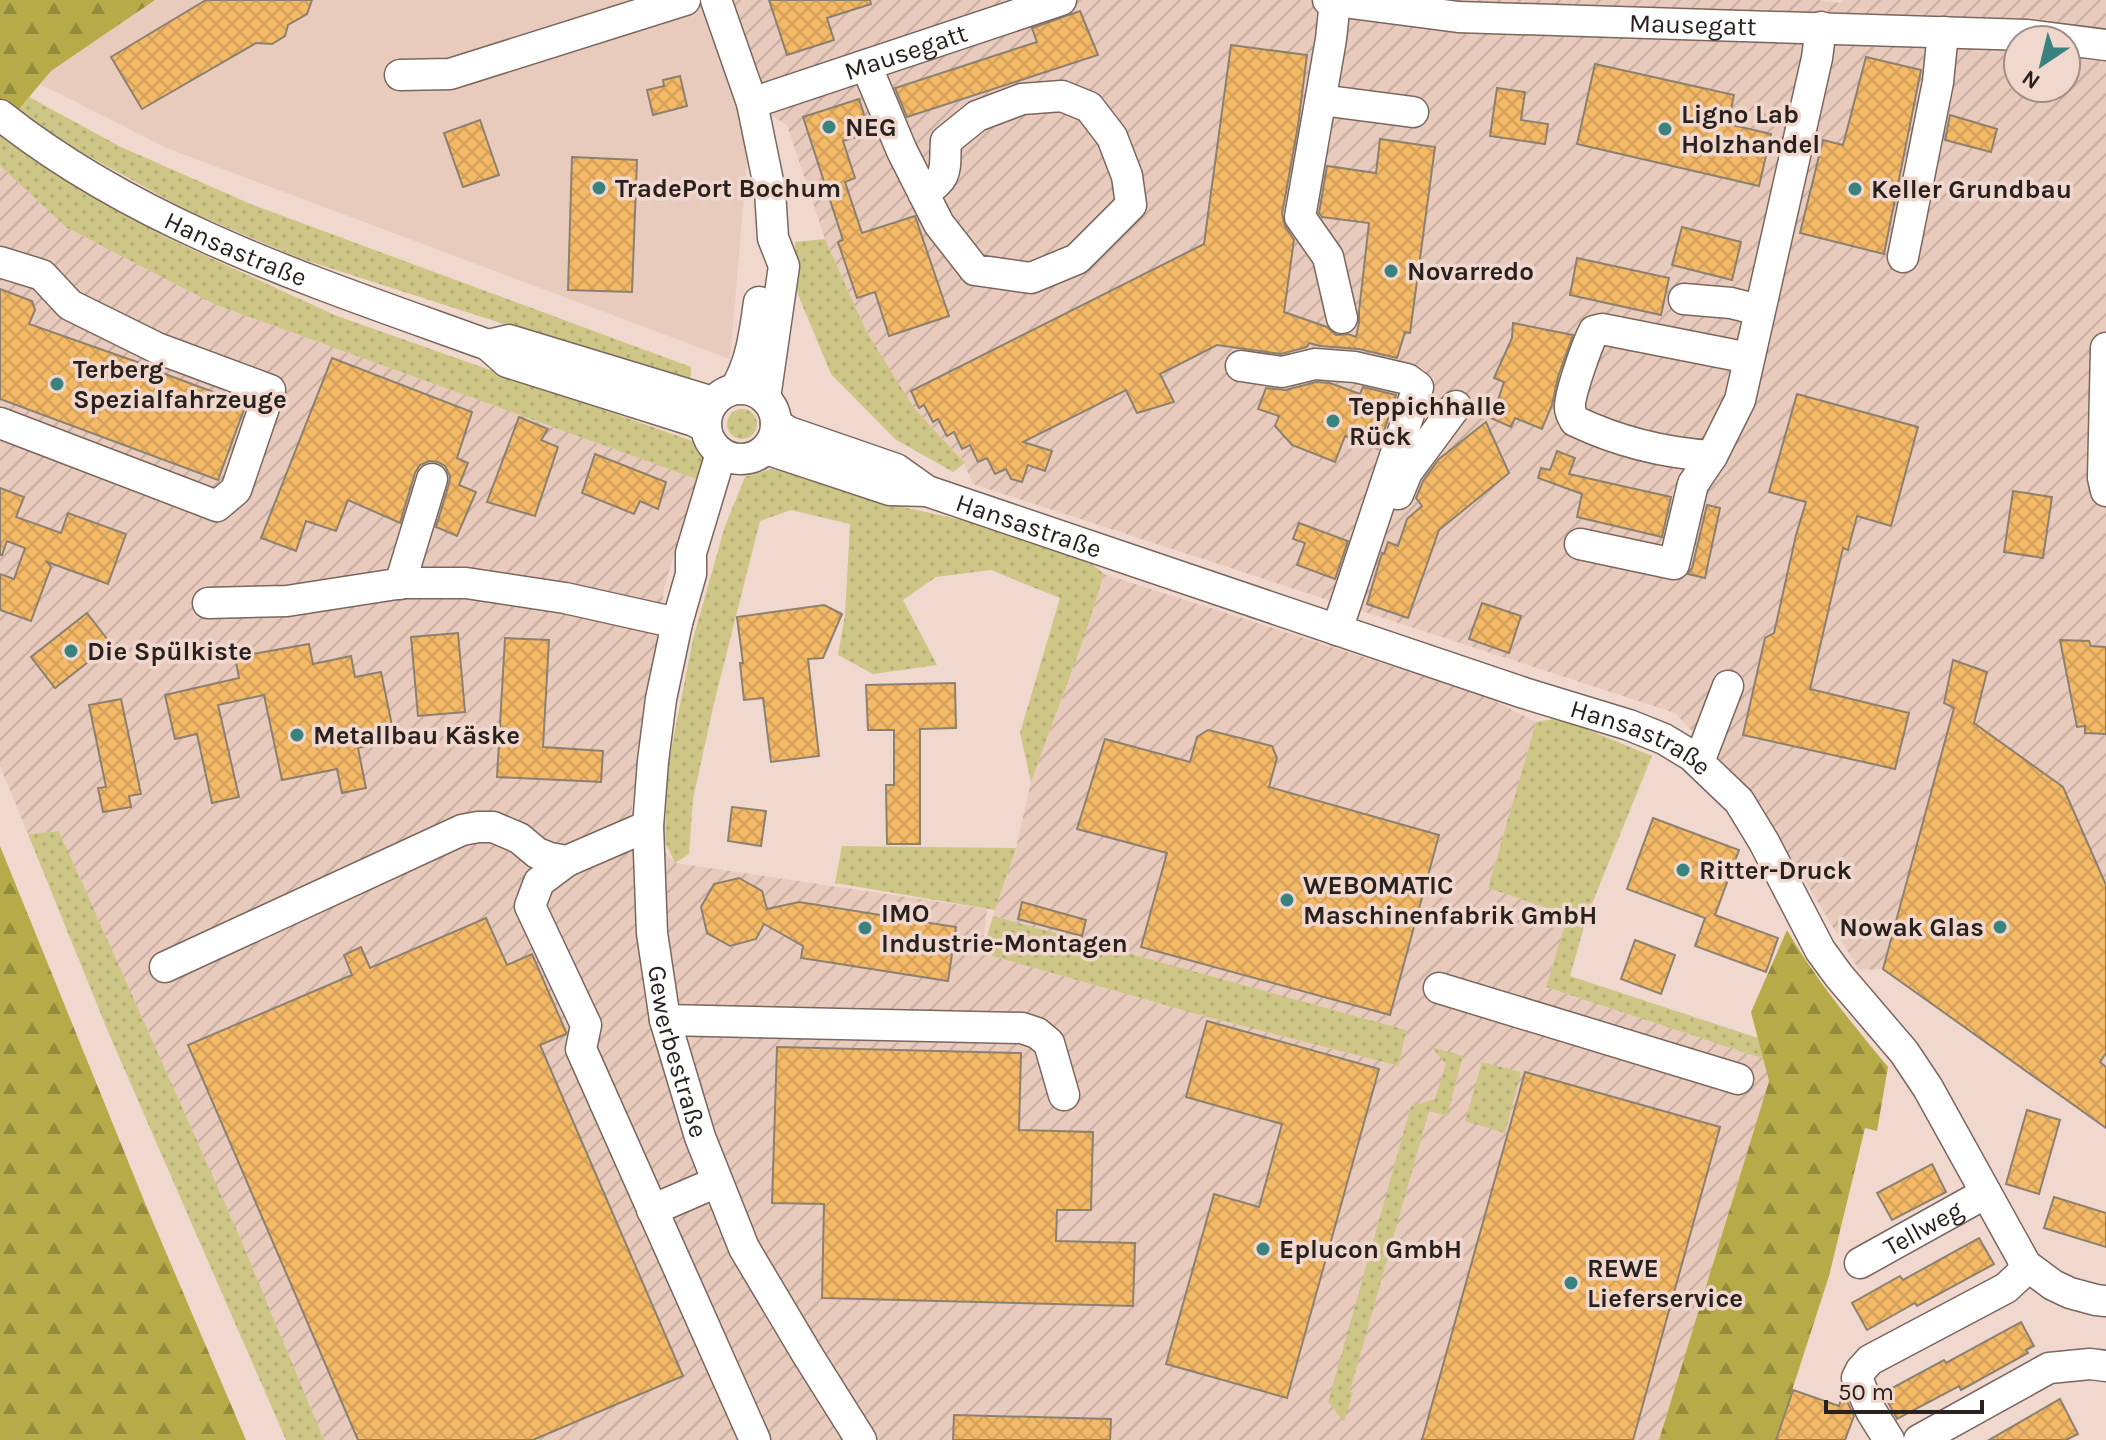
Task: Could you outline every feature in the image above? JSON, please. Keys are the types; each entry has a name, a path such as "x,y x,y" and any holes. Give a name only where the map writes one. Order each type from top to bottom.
{"street":[{"path":"400,75 450,74 685,0"},
{"path":"716,0 752,103 770,191 773,238 784,266 741,425"},
{"name":"Mausegatt","path":"752,103 1061,0"},
{"path":"1331,1 1331,39 1300,217 1328,257 1342,318"},
{"name":"Mausegatt","path":"1331,1 1458,17 1628,11 1812,18 1943,32 2027,35 2106,45"},
{"path":"1580,544 1674,564 1693,484 1712,456 1740,400 1817,58 1812,18"},
{"path":"1903,257 1938,82 1943,32"},
{"path":"866,65 902,151 923,193 939,224 975,270 1031,278 1077,259 1131,205 1127,176 1112,137 1089,107 1062,96 1022,99 977,116 946,141 944,173 939,183 923,193"},
{"path":"1321,100 1413,112"},
{"name":"Hansastraße","path":"0,115 89,176 138,204 292,274 488,345 507,362 694,421 741,425 890,490 927,491 1664,739 1699,762 1739,801 1820,950 1904,1052 1928,1088 2026,1265 2070,1293 2106,1301"},
{"path":"0,262 42,275 70,305 157,348 270,390 236,490 217,506 0,423"},
{"path":"1684,299 1731,303 1759,310"},
{"path":"1712,456 1676,453 1595,431 1575,421 1570,408 1583,358 1594,331 1602,329 1749,358"},
{"path":"2106,348 2103,478 2106,491"},
{"path":"1241,366 1282,372 1315,364 1355,367 1407,379 1418,387 1343,632"},
{"path":"1343,632 1402,482 1456,406"},
{"name":"Gewerbestraße","path":"741,425 691,553 691,574 661,699 648,826 652,933 665,1020 700,1137 717,1182 744,1248 849,1437"},
{"path":"400,584 432,479"},
{"path":"208,603 287,601 400,584 474,584 565,598 677,623"},
{"path":"1699,762 1728,686"},
{"path":"648,826 567,861 539,882 530,906 586,1025 581,1049 755,1440"},
{"path":"165,967 462,830 493,827 519,838 537,853 567,861"},
{"path":"1439,988 1738,1079"},
{"path":"665,1020 1022,1028 1037,1033 1049,1043 1064,1095"},
{"path":"652,1210 717,1182"},
{"name":"Tellweg","path":"1860,1263 1986,1193"},
{"path":"1889,1440 1864,1396 1857,1378 1861,1370 1870,1360 2006,1288 2026,1265"},
{"path":"1919,1440 2049,1368 2090,1364 2106,1366"}],"shaded area":[{"path":"155,0 716,0 752,103 730,359 169,149 40,84 51,71"},
{"path":"716,0 1817,0 1842,3 1843,0 2106,0 2106,1128 1884,969 1859,970 1751,792 1675,713 973,484 962,459 914,408 866,331 825,239 787,125 752,103"},
{"path":"29,97 121,147 253,205 691,367 690,384 299,258 190,212 14,115"},
{"path":"0,136 39,164 167,238 337,316 695,442 706,458 699,480 216,305 67,228 0,166"},
{"path":"0,166 67,228 216,305 699,480 665,584 631,815 675,863 987,909 982,953 1200,1015 1399,1066 1405,1030 993,916 1016,848 1031,782 1104,574 1485,696 1536,722 1488,888 1569,915 1546,987 1764,1059 1769,1081 1659,1440 324,1440 239,1235 59,831 28,834 0,766"},
{"path":"825,239 866,331 914,408 965,463 953,472 895,439 831,374 797,292 795,242"},
{"path":"742,409 753,413 757,424 753,435 742,439 731,435 727,424 731,413"},
{"path":"771,469 820,479 894,505 980,524 1092,564 1104,574 1031,782 1020,733 1060,598 991,570 936,577 903,600 937,665 873,674 838,655 845,615 850,524 791,510 760,521 693,799 689,854 675,863 665,842 667,771 693,639 725,526 745,477"},
{"path":"1559,718 1652,756 1587,916 1570,976 1758,1038 1764,1059 1546,987 1568,915 1488,888 1536,722"},
{"path":"59,831 239,1235 324,1440 286,1440 109,1034 28,834"},
{"path":"842,846 1016,848 995,910 835,883"},
{"path":"993,916 1406,1030 1399,1066 1200,1015 982,953"},
{"path":"1431,1047 1463,1056 1447,1116 1429,1111 1344,1422 1328,1402 1411,1106 1435,1099 1446,1064"},
{"path":"1482,1062 1521,1072 1505,1133 1465,1121"}],"green space":[{"path":"0,0 155,0 51,71 14,115 0,104"},
{"path":"0,846 147,1208 246,1440 0,1440"},
{"path":"1787,930 1847,1017 1888,1067 1877,1131 1865,1128 1829,1276 1776,1440 1659,1440 1769,1081 1751,1012"}],"building":[{"path":"206,0 312,0 307,14 288,25 285,36 272,44 256,43 142,109 111,57"},
{"path":"769,0 870,0 871,4 827,18 834,40 787,55"},
{"path":"1080,11 1098,55 907,117 895,88 1037,42 1032,28"},
{"path":"1231,45 1307,55 1282,214 1294,240 1284,312 1327,327 1336,335 1356,337 1369,223 1322,217 1319,213 1327,166 1376,173 1380,139 1435,147 1410,333 1405,332 1397,358 1359,349 1309,343 1307,347 1281,354 1217,345 1160,374 1174,402 1137,413 1126,390 1023,442 1052,451 1045,471 1028,465 1022,482 1011,479 1006,469 995,474 987,458 978,462 970,445 962,449 954,432 947,436 938,419 933,422 924,405 919,408 911,391 1204,244"},
{"name":"Keller Grundbau","path":"1866,57 1921,70 1884,254 1800,233 1823,140 1843,145"},
{"name":"Ligno Lab Holzhandel","path":"1595,64 1734,95 1728,124 1771,134 1759,186 1577,144"},
{"path":"680,76 687,106 653,115 647,90 664,86 663,80"},
{"path":"1497,88 1525,92 1521,120 1548,124 1545,144 1490,136"},
{"path":"859,99 870,133 843,141 855,178 845,182 862,233 915,216 949,316 889,336 875,292 857,298 838,242 843,240 803,117"},
{"path":"1950,115 1997,129 1991,152 1945,140"},
{"path":"480,120 499,175 463,187 444,133"},
{"path":"572,157 637,160 632,292 568,290"},
{"path":"1682,227 1741,242 1732,280 1672,265"},
{"path":"1577,258 1669,278 1661,315 1570,295"},
{"path":"0,289 32,301 35,310 29,324 246,404 218,480 0,399"},
{"path":"1513,323 1573,335 1542,429 1515,418 1511,427 1484,415 1495,409 1504,382 1494,378 1512,338"},
{"path":"332,358 472,412 457,458 468,463 459,485 476,492 457,536 436,527 450,476 445,466 429,461 420,465 415,473 400,523 348,500 336,531 306,521 296,551 261,538"},
{"name":"Teppichhalle Rück","path":"1316,382 1330,383 1360,394 1363,387 1396,395 1378,449 1345,436 1335,462 1292,445 1275,426 1279,416 1258,409 1266,388 1286,390"},
{"path":"1797,394 1918,427 1891,526 1857,516 1848,550 1843,548 1810,689 1909,713 1895,769 1743,735 1765,638 1774,633 1806,502 1769,492"},
{"path":"519,417 548,429 541,440 558,447 535,516 487,502"},
{"path":"1486,422 1509,473 1439,530 1408,618 1367,604 1388,542 1398,546 1407,519 1422,506 1416,498 1423,481 1439,459"},
{"path":"1557,451 1575,458 1569,474 1671,497 1662,537 1577,517 1582,494 1538,478 1541,468 1550,470"},
{"path":"595,454 666,482 658,509 640,501 634,514 582,493"},
{"path":"0,488 24,497 16,517 61,533 68,513 126,534 108,584 47,562 51,567 31,621 0,610 0,574 14,579 25,548 7,541 0,555"},
{"path":"2013,491 2052,497 2043,558 2004,552"},
{"path":"1707,505 1720,508 1705,578 1688,574"},
{"path":"1299,523 1348,541 1335,579 1297,565 1305,543 1293,539"},
{"path":"1482,603 1521,616 1509,653 1469,639"},
{"path":"824,605 842,614 823,658 808,659 819,756 771,762 763,698 744,700 737,617"},
{"name":"Die Spülkiste","path":"87,613 111,644 55,688 31,657"},
{"path":"458,633 465,712 418,716 411,637"},
{"path":"505,638 549,640 543,747 603,751 601,782 497,777"},
{"path":"2060,640 2089,641 2091,646 2106,647 2106,734 2085,733 2085,726 2077,727"},
{"path":"309,644 313,664 351,656 355,677 381,672 395,740 358,748 366,788 342,793 337,769 282,780 264,695 218,705 239,797 212,803 197,734 175,739 165,695 239,678 235,657"},
{"name":"Nowak Glas","path":"1953,660 1987,672 1974,723 2063,787 2106,885 2106,1053 2100,1062 2106,1067 2106,1128 1883,969 1954,708 1944,703"},
{"path":"955,683 956,728 920,729 920,844 887,844 886,785 894,785 894,730 868,730 866,685"},
{"path":"121,699 141,794 129,796 131,807 103,812 98,788 106,787 89,705"},
{"name":"WEBOMATIC Maschinenfabrik GmbH","path":"1208,730 1272,746 1277,758 1269,787 1439,835 1390,1015 1141,947 1167,853 1077,829 1105,739 1190,762 1197,737"},
{"path":"732,807 766,811 761,846 728,841"},
{"name":"Ritter-Druck","path":"1653,818 1739,850 1715,915 1778,938 1766,972 1695,946 1705,918 1627,889"},
{"name":"IMO Industrie-Montagen","path":"739,878 762,891 767,909 799,902 956,927 948,981 801,958 803,946 764,924 756,939 730,946 707,933 701,907 714,884"},
{"path":"1022,902 1086,920 1082,936 1018,919"},
{"path":"486,918 507,965 532,954 566,1032 540,1045 683,1376 533,1440 358,1440 188,1045 352,975 344,955 361,947 370,968"},
{"path":"1635,940 1675,955 1661,994 1621,979"},
{"path":"1207,1021 1379,1069 1287,1398 1166,1364 1214,1194 1259,1207 1282,1124 1186,1097"},
{"path":"777,1047 1021,1053 1019,1130 1093,1132 1091,1210 1057,1210 1056,1241 1135,1243 1133,1306 822,1298 824,1204 772,1203"},
{"name":"REWE Lieferservice","path":"1525,1072 1720,1127 1633,1440 1422,1440"},
{"path":"2027,1110 2060,1120 2039,1194 2006,1184"},
{"path":"1932,1164 1946,1192 1892,1220 1877,1193"},
{"path":"2054,1197 2106,1213 2106,1247 2044,1228"},
{"path":"1979,1238 1994,1264 1867,1330 1852,1303 1900,1276 1903,1280"},
{"path":"2021,1322 2034,1346 2026,1350 2028,1353 1961,1390 1959,1386 1897,1419 1883,1393"},
{"path":"1793,1390 1839,1406 1842,1397 1846,1399 1854,1416 1845,1440 1776,1440"},
{"path":"2060,1399 2078,1434 2066,1440 1989,1440"},
{"path":"954,1415 1111,1419 1110,1440 953,1440"}],"place":[{"name":"NEG","path":"829,127"},
{"name":"Ligno Lab Holzhandel","path":"1665,129"},
{"name":"TradePort Bochum","path":"599,188"},
{"name":"Keller Grundbau","path":"1855,189"},
{"name":"Novarredo","path":"1391,271"},
{"name":"Terberg Spezialfahrzeuge","path":"57,384"},
{"name":"Teppichhalle Rück","path":"1333,421"},
{"name":"Die Spülkiste","path":"71,651"},
{"name":"Metallbau Käske","path":"297,735"},
{"name":"Ritter-Druck","path":"1683,870"},
{"name":"WEBOMATIC Maschinenfabrik GmbH","path":"1287,900"},
{"name":"Nowak Glas","path":"2000,927"},
{"name":"IMO Industrie-Montagen","path":"865,928"},
{"name":"Eplucon GmbH","path":"1263,1249"},
{"name":"REWE Lieferservice","path":"1571,1283"}]}
